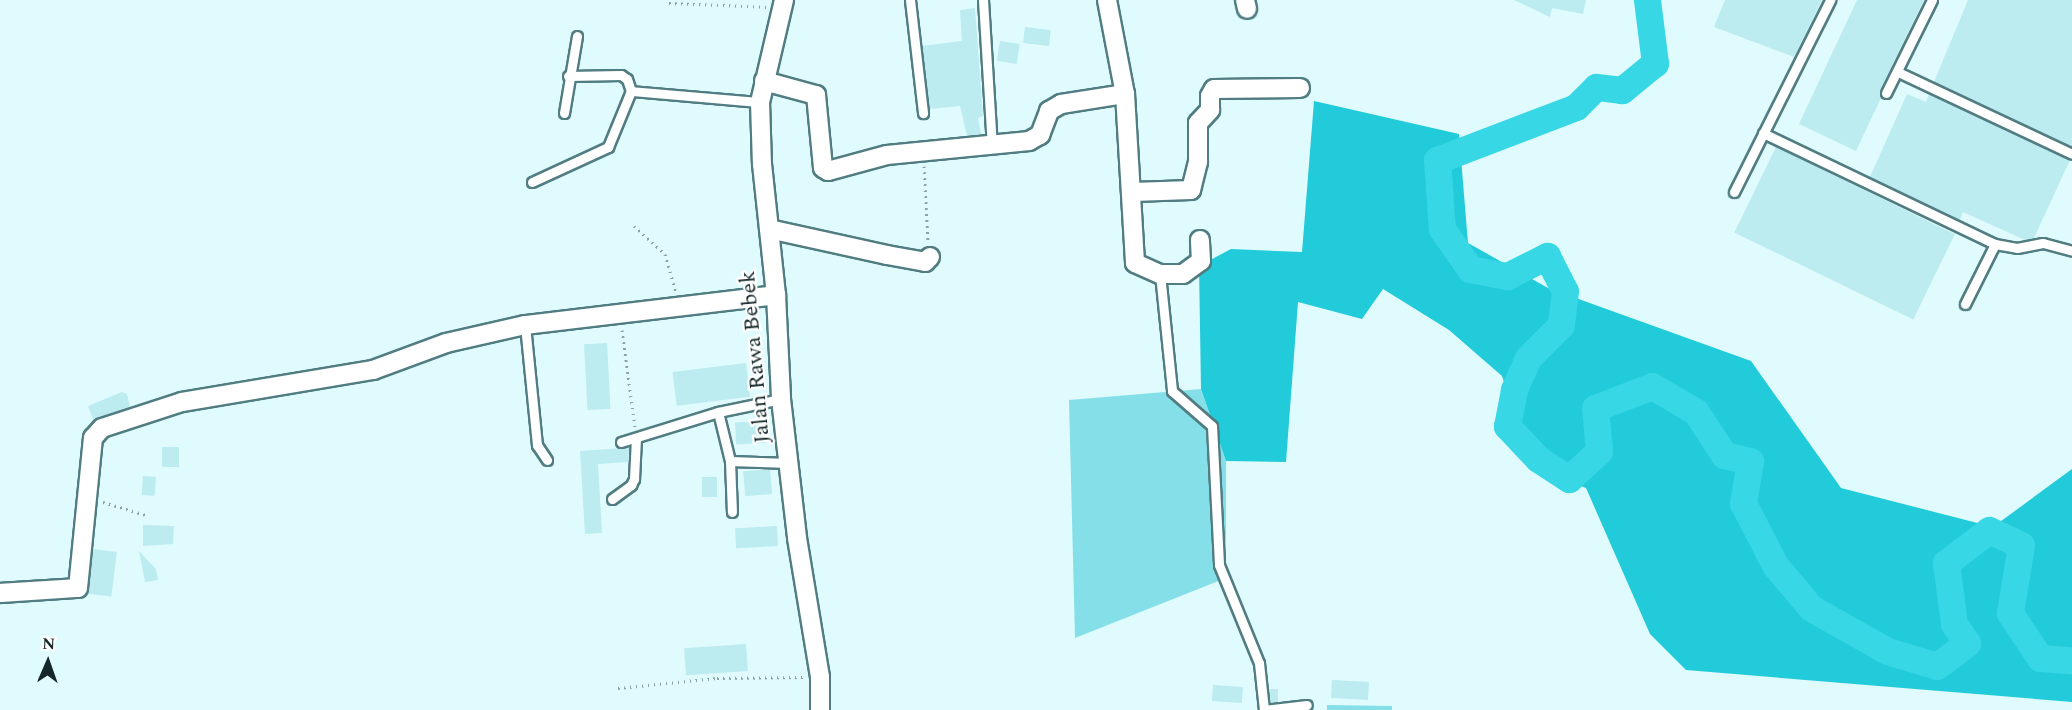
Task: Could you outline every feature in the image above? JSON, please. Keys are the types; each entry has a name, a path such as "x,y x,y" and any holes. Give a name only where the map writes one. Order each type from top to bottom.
{"street":[{"path":"1107,0 1125,94 1133,192 1135,262 1160,274 1183,274 1195,268 1201,261 1200,240"},
{"name":"Jalan Rawa Bebek","path":"782,4 760,102 776,295 781,399 796,538 820,677 820,710"},
{"path":"764,81 816,95 825,170 887,155 992,147 1036,138 1049,111 1061,104 1125,94"},
{"path":"1133,192 1191,190 1198,162 1198,123 1210,110 1210,96 1214,89 1300,88"},
{"path":"769,229 925,262 930,257"},
{"path":"0,593 78,588 93,438 102,428 182,402 374,370 446,343 525,325 776,295"}],"lane":[{"path":"910,0 923,113"},
{"path":"983,0 992,147"},
{"path":"1734,192 1830,0"},
{"path":"1886,93 1932,0"},
{"path":"564,113 568,76 577,36"},
{"path":"1898,72 2072,153"},
{"path":"532,182 608,147 631,91 627,79 621,75 568,76"},
{"path":"631,91 760,102"},
{"path":"1763,133 1995,244 2017,248 2043,243 2072,251"},
{"path":"1965,304 1995,244"},
{"path":"1160,274 1172,391 1212,426 1219,565 1259,663 1264,710 1307,705"},
{"path":"525,325 537,446 547,460"},
{"path":"621,442 717,412 781,399"},
{"path":"717,412 730,461 732,512"},
{"path":"612,499 634,479 636,438"},
{"path":"730,461 789,464"}],"path":[{"path":"669,3 782,4"},
{"path":"925,152 925,222 930,257"},
{"path":"634,226 665,254 680,308"},
{"path":"620,314 636,438"},
{"path":"87,497 146,515"},
{"path":"618,688 717,678 820,677"}],"shaded area":[{"path":"1314,101 1459,134 1468,243 1548,288 1751,361 1841,488 1993,527 2072,469 2072,702 1686,670 1650,634 1586,488 1532,467 1502,376 1449,330 1383,289 1362,319 1298,302 1286,462 1226,461 1201,389 1199,266 1231,249 1302,252"},
{"path":"1201,389 1226,461 1226,578 1075,638 1069,400"},
{"path":"1327,705 1392,706 1392,710 1327,710"}],"building":[{"path":"1514,0 1586,0 1583,14 1552,8 1550,17"},
{"path":"1725,0 1822,0 1794,57 1714,27"},
{"path":"1857,0 1924,0 1880,90 1881,98 1856,151 1799,124"},
{"path":"1968,0 2072,0 2072,147 1934,82"},
{"path":"975,8 983,116 978,118 981,134 967,136 960,106 929,109 922,46 962,41 960,10"},
{"path":"1025,27 1051,30 1049,46 1023,43"},
{"path":"1000,41 1020,44 1017,64 997,61"},
{"path":"1907,94 1926,102 1929,94 2070,160 2034,238 2025,240 1963,212 1960,220 1870,177"},
{"path":"1776,147 1955,234 1913,320 1734,232"},
{"path":"607,343 610,409 587,410 584,344"},
{"path":"746,363 750,397 677,406 673,372"},
{"path":"122,392 127,394 130,407 93,419 88,406"},
{"path":"765,421 766,443 736,445 735,423"},
{"path":"162,447 179,447 179,467 162,467"},
{"path":"629,448 628,462 598,464 602,533 585,534 580,451"},
{"path":"770,469 772,494 745,496 743,471"},
{"path":"143,476 156,477 155,496 142,495"},
{"path":"702,477 717,477 717,497 702,497"},
{"path":"143,525 174,526 173,544 143,546"},
{"path":"777,526 778,546 736,548 735,528"},
{"path":"93,549 117,552 111,597 88,594"},
{"path":"139,551 156,569 158,580 145,582"},
{"path":"746,644 748,671 686,675 684,648"},
{"path":"1332,680 1369,682 1368,700 1331,698"},
{"path":"1213,685 1243,687 1242,703 1212,701"},
{"path":"1269,689 1278,689 1278,703 1269,703"}],"waterway":[{"path":"1647,0 1655,63 1622,90 1596,87 1576,107 1437,160 1442,229 1470,269 1507,276 1547,256 1565,291 1561,325 1528,358 1514,390 1507,426 1538,459 1569,479 1599,451 1595,408 1652,386 1696,412 1724,455 1750,461 1743,503 1775,565 1811,608 1887,651 1937,666 1967,643 1954,624 1946,563 1989,530 2021,545 2010,613 2040,658 2072,660"}]}
